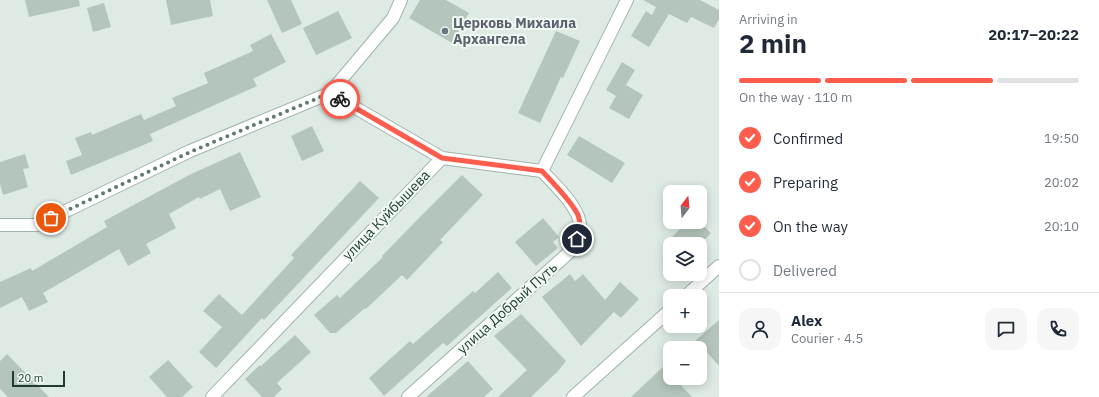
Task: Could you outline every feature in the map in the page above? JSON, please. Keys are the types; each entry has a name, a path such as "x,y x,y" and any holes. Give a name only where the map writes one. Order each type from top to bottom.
{"street":[{"path":"0,223 37,225 190,152 330,93 393,18 401,0"},
{"path":"542,171 627,0"},
{"path":"330,93 442,158"},
{"name":"улица Куйбышева","path":"212,397 442,158 542,171"},
{"name":"улица Добрый Путь","path":"408,397 574,248 580,230 578,215 564,195 542,171"},
{"path":"694,289 719,266"},
{"path":"573,397 663,316"}],"building":[{"path":"25,0 79,0 80,6 29,17"},
{"path":"166,0 210,0 213,16 171,25"},
{"path":"267,0 291,0 302,24 282,33"},
{"name":"Церковь Михаила Архангела","path":"420,0 446,0 469,13 452,43 409,18"},
{"path":"643,0 700,0 719,10 719,19 714,28 691,17 687,23 669,14 649,47 631,36 646,11 652,15 656,7"},
{"path":"104,3 111,27 93,32 87,8"},
{"path":"338,11 352,38 316,55 303,28"},
{"path":"556,31 580,41 563,78 561,77 540,123 518,113"},
{"path":"271,34 286,62 253,79 257,86 150,134 153,141 71,175 66,161 82,155 75,138 91,132 92,135 141,114 144,120 176,106 172,98 208,83 204,73 253,51 250,45"},
{"path":"622,62 635,70 626,85 643,95 629,119 609,108 616,96 606,90"},
{"path":"312,126 324,151 302,161 291,136"},
{"path":"579,136 625,163 612,183 567,155"},
{"path":"240,152 261,197 230,211 220,189 200,199 199,197 169,214 176,228 146,244 151,253 128,266 119,249 43,293 48,302 29,311 22,297 0,308 0,282 31,268 32,271 107,227 104,221 189,175"},
{"path":"25,154 29,168 23,169 28,187 3,195 0,184 0,162"},
{"path":"462,175 483,195 440,240 443,242 407,280 402,275 366,309 365,308 336,333 330,333 314,315 337,295 340,298 383,257 382,256"},
{"path":"360,181 379,198 264,320 262,318 216,368 199,352 222,327 203,311 219,294 242,315 294,258 291,255"},
{"path":"543,218 559,237 553,242 558,248 536,266 515,242"},
{"path":"680,229 707,229 711,233 707,237 672,237"},
{"path":"498,272 512,288 447,346 443,343 384,396 369,378 410,341 413,344 473,291 475,293"},
{"path":"570,274 575,281 583,274 605,300 620,282 639,299 621,318 614,312 581,346 542,297"},
{"path":"521,314 566,361 558,371 531,397 498,397 527,370 494,336"},
{"path":"719,320 719,366 707,352 707,341 696,340 704,333 707,333 707,330"},
{"path":"295,335 311,352 277,383 282,389 274,397 262,397 245,379"},
{"path":"7,354 49,397 8,397 0,389 0,361"},
{"path":"168,360 193,387 182,397 167,397 149,377"},
{"path":"468,361 493,389 484,397 426,397"},
{"path":"663,367 663,385 681,385 692,397 631,397"}],"way so far":[{"path":"51,218 190,152 330,93 340,99"}],"place":[{"name":"Церковь Михаила Архангела","path":"445,31"}],"route":[{"path":"340,99 442,158 542,171 564,195 578,215 580,230 577,239"}]}
